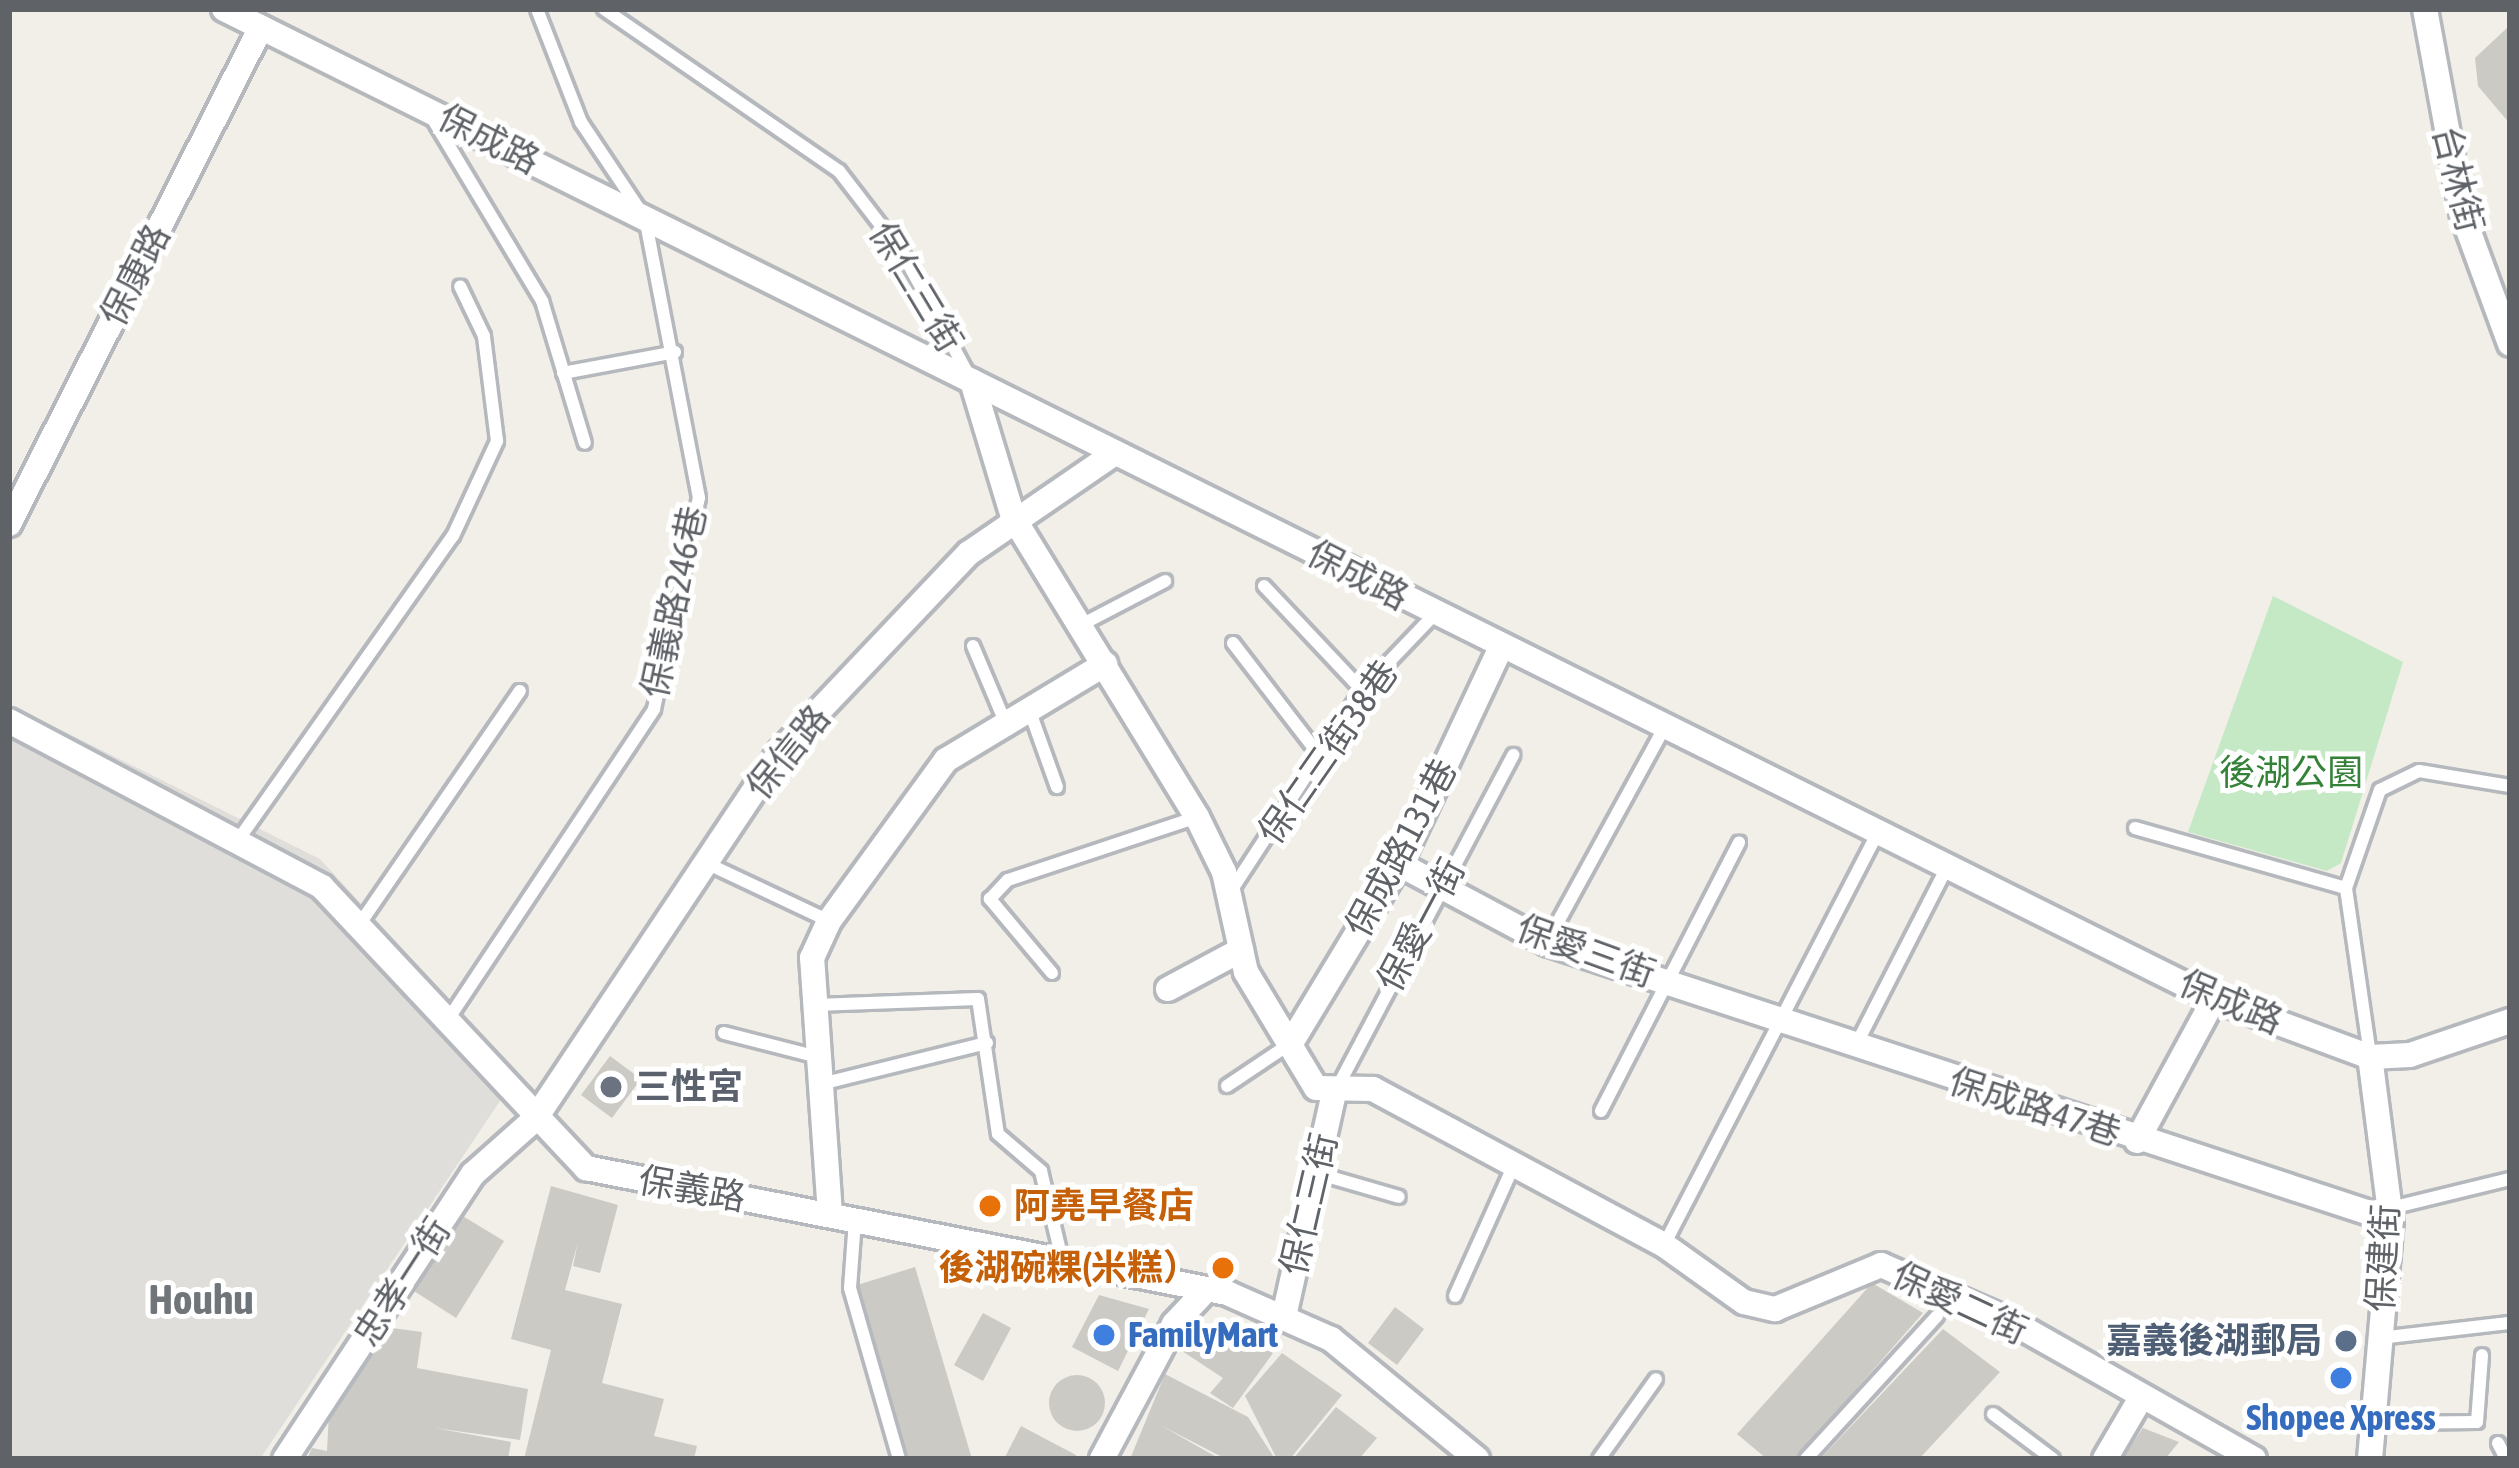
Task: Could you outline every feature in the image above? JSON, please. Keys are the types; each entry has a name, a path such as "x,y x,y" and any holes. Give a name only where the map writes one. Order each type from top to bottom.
{"street":[{"name":"保成路","path":"224,9 266,18 424,106 645,218 2214,999 2370,1057 2410,1055 2510,1021"},
{"name":"台林街","path":"2425,9 2463,216 2510,344"},
{"name":"保康路","path":"9,524 266,18"},
{"name":"保仁三街","path":"972,381 1012,517 1197,817 1229,895 1241,950 1291,1043"},
{"name":"保信路","path":"536,1119 780,752 1012,517 1115,453"},
{"name":"保成路131巷","path":"1291,1043 1399,864 1501,647"},
{"path":"843,1217 821,1084 814,1006 812,958 829,921 946,760 1105,664"},
{"name":"保義路","path":"9,721 241,836 322,887 586,1168 1063,1261 1285,1312 1477,1459"},
{"name":"保愛三街","path":"1399,864 1546,943 1781,1019"},
{"path":"1168,989 1241,950"},
{"name":"保成路47巷","path":"1781,1019 2138,1141 2214,999"},
{"path":"1291,1043 1333,1097"},
{"name":"保建街","path":"2370,1057 2390,1214 2379,1338 2381,1424 2370,1459"},
{"name":"保愛二街","path":"1333,1097 1372,1089 1512,1168 1664,1245 1744,1302 1775,1309 1882,1265 2012,1322 2140,1401 2254,1459"},
{"name":"保仁三街","path":"1285,1312 1333,1097"},
{"name":"忠孝一街","path":"285,1459 473,1174 536,1119"},
{"path":"2138,1141 2390,1214"},
{"path":"1102,1459 1174,1324 1204,1292"},
{"path":"2105,1459 2140,1401"}],"lane":[{"name":"保義路246巷","path":"447,1022 654,709 699,498 676,352 645,218 581,122 537,9"},
{"name":"保仁三街","path":"604,9 839,171 904,254 972,381"},
{"path":"424,106 542,301 585,443"},
{"path":"241,836 453,536 497,441 484,336 460,286"},
{"path":"563,373 676,352"},
{"path":"1081,625 1165,581"},
{"path":"1264,586 1363,690"},
{"name":"保仁三街38巷","path":"1229,895 1363,690 1435,614"},
{"path":"1233,643 1320,755"},
{"path":"973,646 1006,724"},
{"path":"358,926 520,691"},
{"path":"1029,710 1057,787"},
{"path":"1546,943 1664,728"},
{"name":"保愛一街","path":"1333,1097 1513,755"},
{"path":"2370,1057 2346,888 2395,775 2510,787"},
{"path":"1052,973 989,899 1008,880 1197,817"},
{"path":"2135,828 2346,888"},
{"path":"1664,1245 1878,833"},
{"path":"1600,1111 1739,842"},
{"path":"706,863 829,921"},
{"path":"1856,1046 1947,867"},
{"path":"814,1006 978,999 998,1134 1041,1171 1063,1261"},
{"path":"724,1034 818,1057"},
{"path":"821,1084 987,1043"},
{"path":"1227,1086 1291,1043"},
{"path":"1455,1296 1512,1168"},
{"path":"1316,1173 1399,1197"},
{"path":"2390,1214 2510,1179"},
{"path":"843,1217 850,1288 899,1459"},
{"path":"1806,1459 1937,1316"},
{"path":"2379,1338 2510,1323"},
{"path":"2381,1424 2477,1422 2482,1355"},
{"path":"1599,1459 1656,1378"},
{"path":"1993,1414 2053,1459"},
{"path":"2498,1443 2506,1459"}],"shaded area":[{"path":"9,704 320,859 518,1074 260,1459 9,1459"}],"green space":[{"name":"後湖公園","path":"2273,596 2403,662 2341,863 2327,871 2188,832"}],"building":[{"path":"2508,27 2510,124 2478,86 2475,58"},
{"name":"三性宮","path":"610,1056 641,1079 612,1118 581,1095"},
{"path":"551,1186 618,1205 600,1273 573,1266 578,1242 565,1290 622,1304 602,1383 664,1399 654,1436 697,1446 694,1459 524,1459 551,1350 511,1339"},
{"path":"461,1215 504,1241 456,1318 414,1291"},
{"path":"915,1267 972,1459 905,1459 854,1286"},
{"path":"1872,1283 1923,1313 1795,1459 1767,1459 1737,1434"},
{"path":"1099,1295 1149,1309 1118,1371 1072,1347"},
{"path":"1395,1307 1424,1329 1397,1365 1368,1343"},
{"path":"983,1313 1011,1328 983,1381 954,1365"},
{"path":"1212,1327 1273,1353 1233,1408 1210,1393 1223,1378 1182,1351"},
{"path":"392,1328 422,1332 417,1368 528,1389 520,1440 435,1428 511,1442 508,1459 307,1459 312,1448 327,1451 329,1412"},
{"path":"1943,1329 2000,1372 1919,1459 1820,1459"},
{"path":"1282,1353 1342,1395 1290,1459 1277,1459 1245,1396"},
{"path":"1165,1374 1248,1417 1275,1459 1226,1459 1160,1425 1220,1459 1130,1459"},
{"path":"1077,1375 1097,1383 1105,1403 1097,1423 1077,1431 1057,1423 1049,1403 1057,1383"},
{"path":"1336,1407 1377,1438 1359,1459 1293,1459"},
{"path":"1021,1426 1076,1455 1074,1459 1004,1459"},
{"path":"2143,1428 2179,1442 2165,1459 2122,1459"}],"place":[{"name":"三性宮","path":"611,1087"},
{"name":"阿堯早餐店","path":"990,1206"},
{"name":"後湖碗粿(米糕）","path":"1223,1268"},
{"name":"FamilyMart","path":"1104,1335"},
{"name":"嘉義後湖郵局","path":"2346,1341"},
{"name":"Shopee Xpress","path":"2341,1378"}],"district":[{"name":"Houhu","path":"201,1299"}]}
